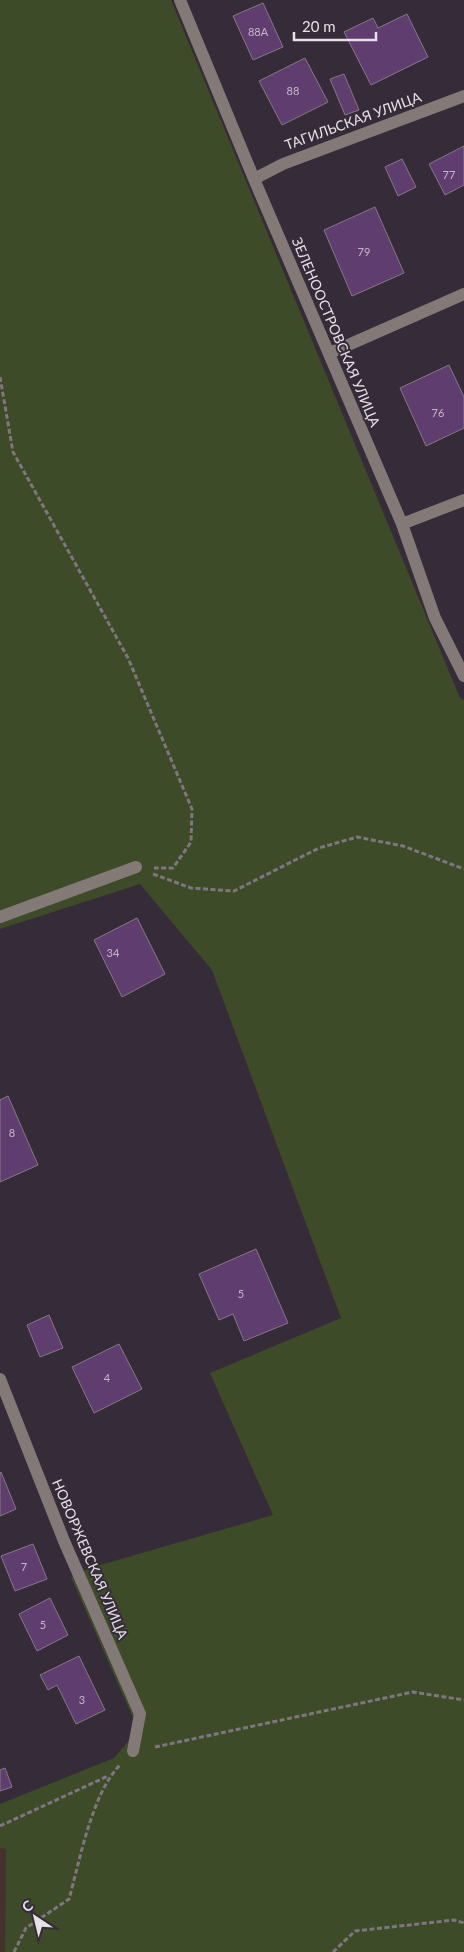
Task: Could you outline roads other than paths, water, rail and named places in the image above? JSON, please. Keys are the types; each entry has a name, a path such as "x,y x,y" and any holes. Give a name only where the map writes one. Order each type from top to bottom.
{"street":[{"name":"ЗЕЛЕНООСТРОВСКАЯ УЛИЦА","path":"180,0 254,179 402,524 435,618 464,676"},
{"name":"ТАГИЛЬСКАЯ УЛИЦА","path":"254,179 283,164 464,96"},
{"path":"330,353 464,294"},
{"path":"402,524 464,500"},
{"path":"0,917 136,868"},
{"name":"НОВОРЖЕВСКАЯ УЛИЦА","path":"0,1379 64,1541 140,1714 133,1751"}]}
